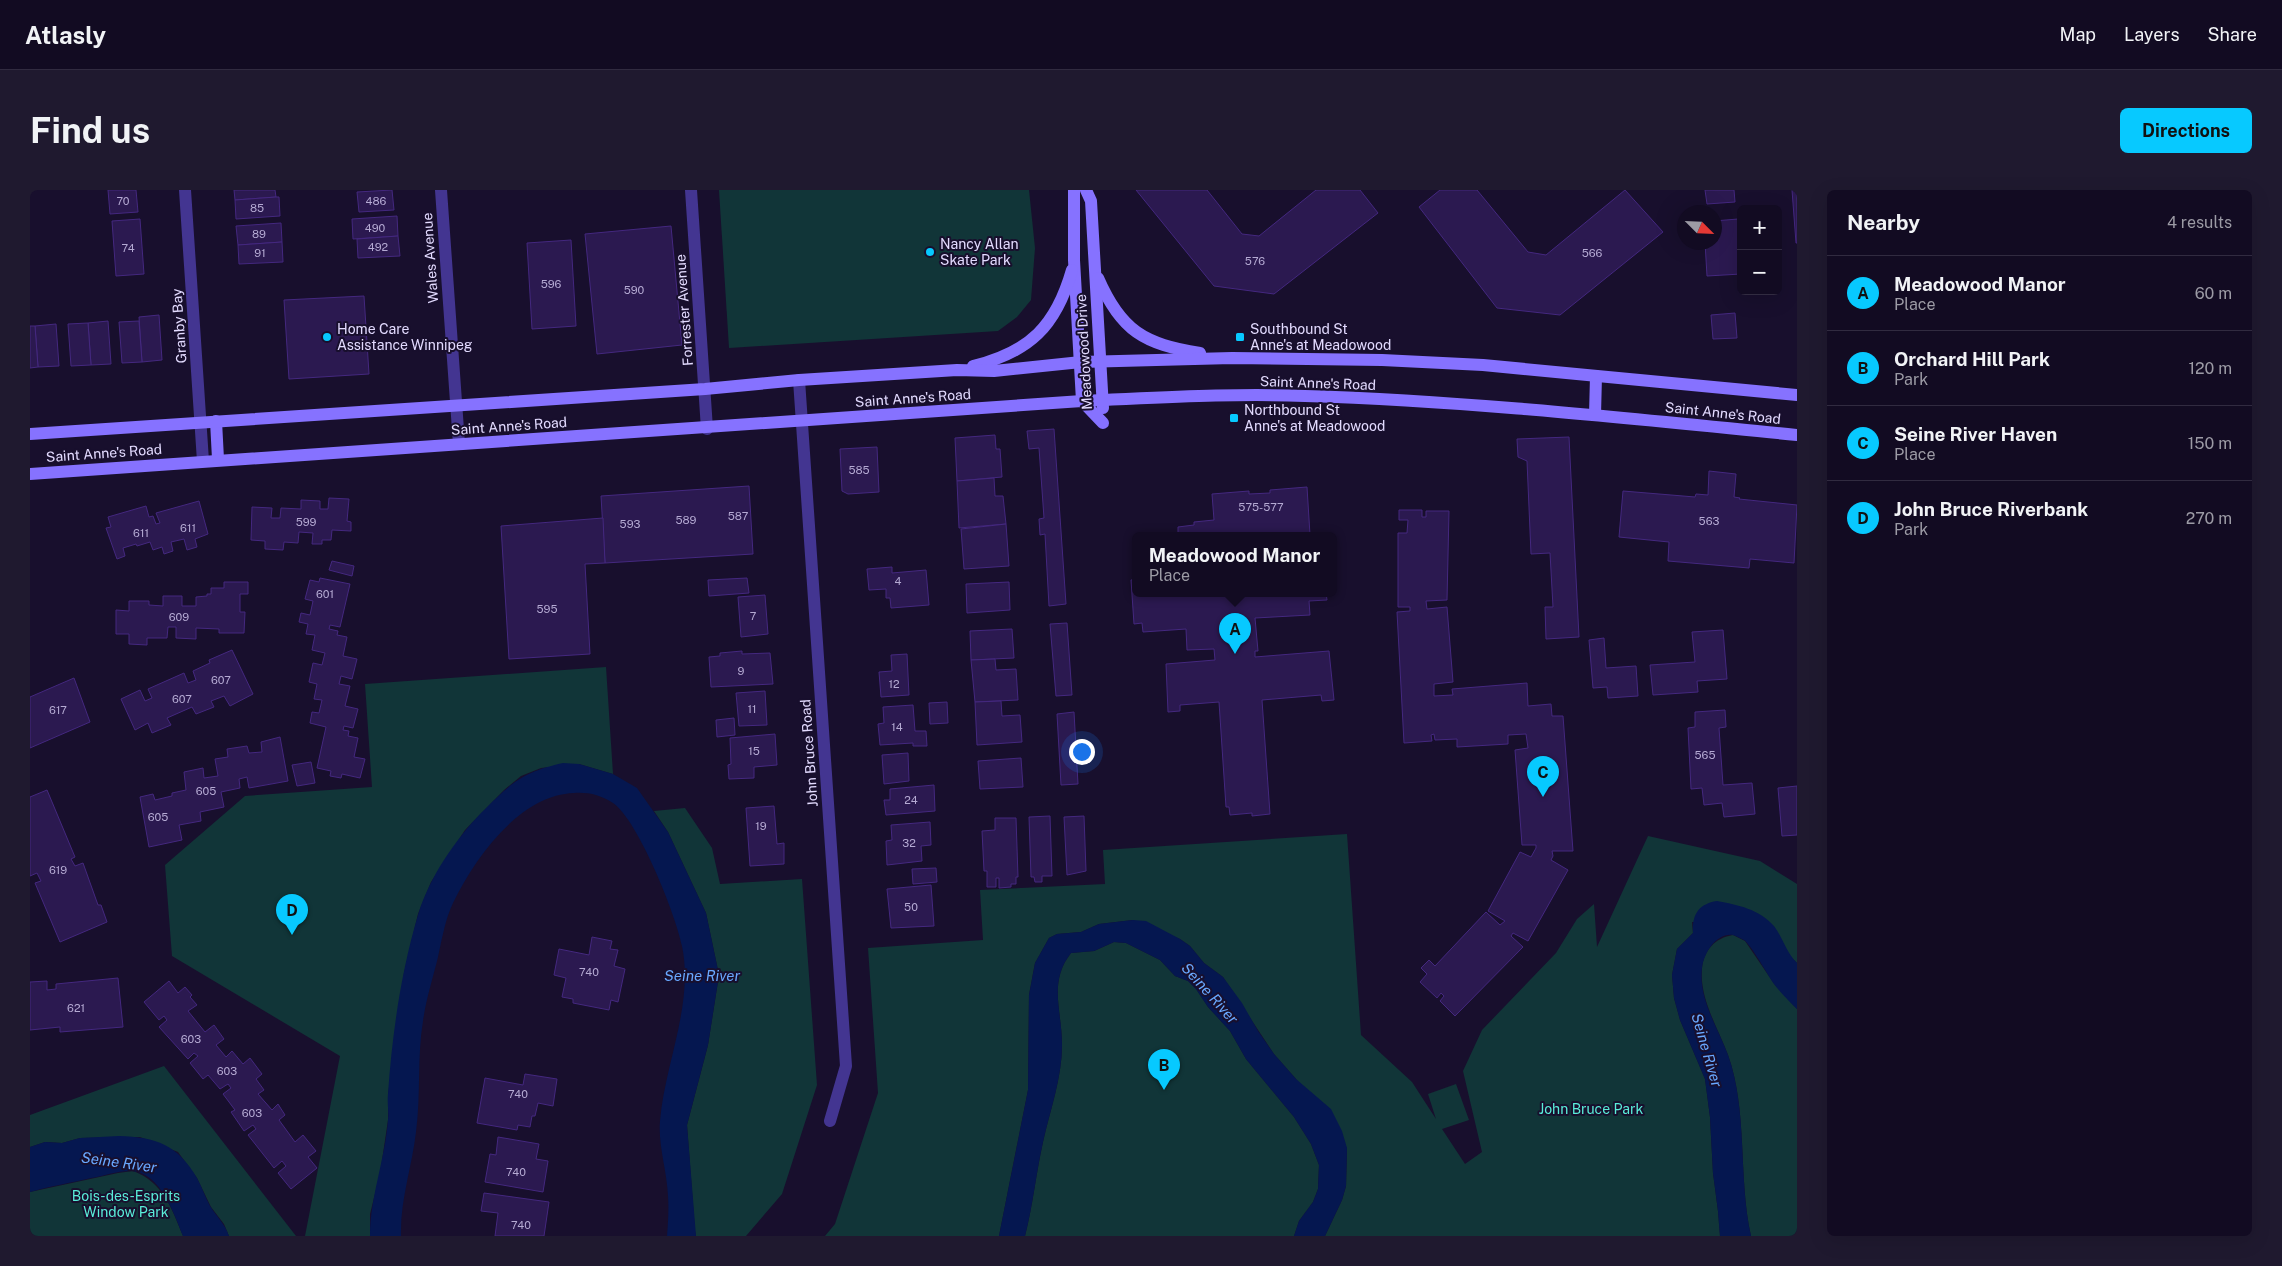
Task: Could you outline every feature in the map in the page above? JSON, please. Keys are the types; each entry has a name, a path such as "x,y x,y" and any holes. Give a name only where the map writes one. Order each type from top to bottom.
{"main road":[{"name":"Meadowood Drive","path":"1074,190 1074,260 1082,401 1103,423 1104,400 1091,201 1086,190"},
{"path":"957,370 997,360 1026,346 1047,325 1054,315 1065,293 1074,260"},
{"path":"1094,269 1106,297 1123,322 1132,330 1148,340 1172,348 1232,358"},
{"name":"Saint Anne's Road","path":"30,434 705,389 799,380 957,370 994,371 1081,362 1232,358 1382,360 1483,365 1797,395"},
{"path":"1595,415 1596,376"},
{"name":"Saint Anne's Road","path":"30,474 202,461 707,429 801,420 1104,400 1304,396 1436,402 1595,415 1797,436"},
{"path":"216,421 218,460"}],"street":[{"name":"Granby Bay","path":"185,190 202,461"},
{"name":"Wales Avenue","path":"441,190 458,444"},
{"name":"Forrester Avenue","path":"691,190 707,429"},
{"name":"John Bruce Road","path":"799,380 846,1066 830,1121"}],"green space":[{"path":"719,190 1029,190 1035,248 1031,300 1017,317 998,331 729,348"},
{"path":"606,667 613,774 579,764 541,768 521,776 504,790 465,830 431,882 418,914 404,973 388,1095 388,1120 380,1174 370,1214 370,1236 305,1236 340,1056 172,956 165,865 245,796 372,787 365,684"},
{"path":"685,808 712,848 720,884 802,879 817,1085 782,1194 746,1236 696,1236 695,1231 687,1125 708,1045 719,975 706,913 668,832 654,811"},
{"name":"John Bruce Park","path":"1347,834 1361,1035 1412,1082 1436,1119 1428,1094 1456,1084 1469,1120 1442,1129 1465,1164 1482,1152 1463,1071 1482,1030 1556,953 1577,919 1594,904 1597,947 1648,836 1760,861 1797,884 1797,963 1789,955 1774,927 1692,922 1693,933 1677,949 1672,975 1674,998 1680,1020 1705,1079 1720,1236 1325,1236 1342,1200 1346,1186 1347,1148 1296,1079 1274,1054 1223,977 1204,963 1190,946 1180,939 1133,920 1099,924 1081,932 1057,934 1049,938 1035,963 1029,995 1028,1090 999,1236 825,1236 835,1224 878,1093 868,948 983,940 980,890 1105,884 1103,850"},
{"path":"1733,935 1745,941 1775,985 1797,1009 1797,1236 1751,1236 1747,1214 1741,1122 1734,1076 1728,1055 1706,1002 1702,979 1703,962 1708,950 1721,939"},
{"path":"1114,942 1126,943 1160,960 1175,976 1188,981 1196,989 1208,1007 1230,1031 1246,1059 1294,1117 1311,1144 1319,1165 1318,1189 1313,1202 1299,1221 1294,1236 1025,1236 1060,1070 1062,1045 1058,986 1060,975 1071,953 1094,951"},
{"path":"164,1066 296,1236 229,1236 224,1224 211,1207 197,1178 178,1152 140,1137 80,1138 62,1143 45,1142 30,1147 30,1115"},
{"name":"Bois-des-Esprits Window Park","path":"133,1171 152,1182 159,1189 170,1206 183,1236 30,1236 30,1192"}],"water":[{"name":"Seine River","path":"563,763 579,764 613,774 637,788 668,832 706,913 719,975 708,1045 687,1125 696,1236 667,1236 668,1196 660,1140 663,1099 682,1012 685,968 682,946 655,869 623,813 613,803 604,798 574,793 554,796 535,805 517,817 486,849 462,885 453,903 444,930 423,1021 417,1118 402,1209 401,1236 370,1236 372,1207 386,1135 390,1072 398,1004 412,937 423,901 436,874 453,847 491,803 518,780 527,775"},
{"name":"Seine River","path":"1717,901 1733,904 1762,915 1774,926 1797,963 1797,1009 1774,984 1747,943 1736,936 1727,935 1721,937 1708,950 1703,962 1702,979 1706,1002 1728,1055 1734,1076 1741,1122 1747,1214 1751,1236 1720,1236 1705,1079 1680,1020 1674,998 1672,975 1677,949 1693,933 1695,916 1698,911 1710,902"},
{"name":"Seine River","path":"1133,920 1146,921 1180,939 1190,946 1204,963 1223,977 1274,1054 1296,1079 1331,1109 1342,1131 1347,1148 1346,1186 1342,1200 1325,1236 1294,1236 1299,1221 1313,1202 1318,1189 1319,1165 1311,1144 1294,1117 1246,1059 1230,1031 1188,981 1175,976 1160,960 1126,943 1114,942 1094,951 1071,953 1064,964 1058,986 1062,1045 1060,1070 1025,1236 999,1236 1028,1090 1029,995 1035,963 1049,938 1057,934 1081,932 1099,924"},
{"name":"Seine River","path":"119,1136 144,1138 174,1150 190,1167 210,1206 229,1236 183,1236 171,1207 159,1187 143,1174 133,1171 117,1172 30,1192 30,1147 45,1142 62,1143 80,1138"}],"building":[{"path":"108,190 136,190 138,212 110,214"},
{"path":"234,190 275,190 276,197 235,200"},
{"path":"392,190 394,210 359,212 357,192"},
{"path":"1136,190 1207,190 1242,234 1259,236 1316,190 1360,190 1378,213 1274,294 1214,286"},
{"path":"1440,190 1477,190 1528,252 1546,255 1625,190 1663,232 1560,315 1497,308 1419,207"},
{"path":"1705,190 1734,190 1735,202 1707,204"},
{"path":"1792,190 1797,190 1797,243 1796,243"},
{"path":"279,197 280,216 236,219 235,200"},
{"path":"397,216 398,236 353,239 352,219"},
{"path":"140,219 144,274 116,276 112,221"},
{"path":"1737,219 1737,274 1707,276 1705,250 1722,250 1722,220"},
{"path":"281,223 282,242 238,245 236,226"},
{"path":"671,226 682,345 597,354 585,234"},
{"path":"398,236 400,256 358,258 357,239"},
{"path":"571,240 576,326 532,329 527,243"},
{"path":"282,242 283,262 239,264 238,245"},
{"name":"Home Care Assistance Winnipeg","path":"364,296 369,374 289,379 284,300"},
{"path":"1735,313 1737,338 1713,339 1711,315"},
{"path":"159,315 162,360 142,362 139,317"},
{"path":"108,321 111,364 91,365 88,323"},
{"path":"139,321 142,362 122,363 119,322"},
{"path":"88,323 91,365 71,366 68,324"},
{"path":"56,324 59,366 38,367 35,326"},
{"path":"30,326 35,326 38,367 30,368"},
{"path":"1054,429 1066,604 1049,606 1045,534 1040,535 1039,519 1044,518 1039,448 1029,449 1027,431"},
{"path":"995,435 996,449 1000,449 1002,477 957,481 955,438"},
{"path":"1569,437 1579,637 1546,639 1545,607 1553,607 1550,553 1531,554 1527,461 1518,457 1517,439"},
{"path":"877,447 879,492 848,494 842,491 840,449"},
{"path":"1709,471 1736,474 1734,497 1739,499 1797,505 1794,563 1750,559 1749,568 1668,561 1669,542 1619,537 1623,491 1695,497 1696,494 1708,495"},
{"path":"994,478 995,496 1003,496 1006,524 959,528 957,481"},
{"path":"749,486 753,554 605,563 601,496"},
{"path":"1307,487 1310,532 1178,532 1178,527 1194,525 1194,522 1214,520 1212,494 1249,491 1249,494 1270,493 1270,490"},
{"path":"329,498 349,499 347,521 351,522 351,531 332,530 331,540 322,540 322,544 312,544 313,533 299,532 298,543 284,542 283,550 265,549 265,541 251,540 252,507 272,508 271,518 280,518 281,508 301,509 301,500 320,501 320,509 328,509"},
{"path":"199,501 208,534 195,539 197,547 187,550 184,539 171,542 173,551 164,554 162,547 153,550 150,542 137,546 136,544 123,548 125,556 117,559 106,528 111,527 108,517 146,506 149,517 153,516 156,524 160,523 156,513"},
{"path":"1399,510 1422,510 1422,517 1426,517 1426,511 1449,511 1447,600 1426,601 1427,609 1447,607 1453,682 1434,684 1434,696 1453,695 1452,689 1527,683 1528,706 1551,704 1552,716 1563,716 1573,851 1552,851 1553,856 1551,860 1568,870 1528,941 1513,933 1511,936 1523,947 1455,1016 1440,1001 1444,996 1441,993 1437,998 1420,982 1427,974 1421,968 1429,960 1435,966 1486,912 1500,925 1505,921 1488,911 1520,852 1531,857 1536,848 1536,845 1522,845 1515,750 1528,748 1526,734 1508,735 1508,744 1457,747 1457,739 1435,740 1434,734 1431,735 1432,741 1404,743 1397,612 1410,611 1410,607 1398,607 1398,533 1407,533 1408,520 1399,520"},
{"path":"603,518 605,563 585,564 590,654 509,659 501,526"},
{"path":"1006,524 1009,566 964,569 961,529"},
{"path":"332,561 354,566 352,576 329,570"},
{"path":"892,567 892,573 926,570 929,605 891,608 890,598 886,598 886,589 869,590 867,569"},
{"path":"320,578 350,584 340,627 330,625 329,629 338,631 337,635 347,637 343,656 357,659 352,679 341,676 339,684 350,686 345,706 358,709 353,728 344,726 343,730 349,731 348,736 358,738 354,757 365,759 360,778 342,774 341,778 330,776 331,771 317,768 326,727 310,723 312,712 319,713 322,700 314,699 317,684 309,682 313,663 322,665 325,653 312,650 315,635 306,634 308,624 299,622 301,613 310,615 313,601 305,599 310,580 319,582"},
{"path":"747,578 749,593 709,596 708,580"},
{"path":"224,582 248,582 248,594 240,594 240,612 245,612 244,633 219,633 219,629 196,628 196,639 176,638 176,627 168,627 167,638 147,638 147,645 129,644 129,634 116,634 116,610 129,611 129,601 149,601 149,605 163,606 163,596 182,596 182,606 196,606 196,597 211,594 211,588 224,588"},
{"path":"1009,582 1010,610 967,613 966,584"},
{"path":"765,595 768,634 741,637 738,597"},
{"path":"1132,597 1327,597 1327,600 1309,601 1310,615 1255,618 1258,651 1255,651 1255,657 1329,651 1334,700 1322,701 1321,695 1262,700 1270,814 1252,816 1252,813 1230,815 1229,807 1226,807 1219,702 1180,705 1180,711 1168,712 1166,664 1215,660 1214,649 1187,650 1186,629 1143,632 1142,623 1134,624"},
{"path":"1067,623 1072,695 1056,696 1050,624"},
{"path":"1012,629 1014,658 971,660 970,631"},
{"path":"1723,630 1727,679 1697,681 1698,692 1653,695 1650,665 1695,662 1692,632"},
{"path":"1604,638 1606,668 1636,666 1638,696 1608,698 1607,687 1593,688 1589,640"},
{"path":"232,650 253,694 230,706 224,696 211,701 214,707 196,714 192,707 167,718 171,725 152,733 148,723 135,730 121,699 140,690 145,701 152,698 148,689 184,673 188,683 196,680 193,671 210,663 209,660"},
{"path":"742,651 742,654 770,653 773,684 711,687 709,657 720,656 720,653"},
{"path":"907,654 909,695 881,697 879,672 892,671 891,655"},
{"path":"995,659 996,670 1016,669 1018,700 975,702 971,660"},
{"path":"74,678 90,722 30,748 30,697"},
{"path":"765,691 767,725 739,726 736,693"},
{"path":"1001,701 1002,716 1020,715 1022,742 977,745 975,702"},
{"path":"947,702 948,723 930,724 929,703"},
{"path":"913,705 915,731 926,731 927,746 913,746 913,743 880,745 878,724 884,723 883,707"},
{"path":"1725,710 1726,727 1719,728 1723,785 1752,783 1755,814 1724,817 1722,803 1704,805 1702,788 1691,789 1688,728 1695,727 1695,712"},
{"path":"1074,712 1078,784 1061,785 1057,714"},
{"path":"734,718 735,735 717,737 716,720"},
{"path":"775,734 777,765 754,767 754,778 729,779 728,765 731,764 730,738"},
{"path":"280,737 288,781 249,788 247,777 239,779 240,788 221,792 224,807 200,812 201,821 179,825 182,840 149,847 140,797 153,794 155,800 186,790 184,772 203,768 204,778 218,776 215,759 228,757 227,749 247,746 249,753 262,752 261,742"},
{"path":"908,753 909,781 884,784 882,755"},
{"path":"1021,758 1023,787 980,789 978,761"},
{"path":"311,762 315,783 297,786 292,765"},
{"path":"934,785 935,811 886,815 884,800 890,800 890,789"},
{"path":"1797,786 1797,835 1782,836 1778,788"},
{"path":"47,790 75,857 71,859 75,866 83,863 98,905 101,905 107,922 60,942 35,883 41,881 37,873 30,876 30,797"},
{"path":"774,806 777,844 784,843 784,864 750,866 746,808"},
{"path":"1050,816 1052,876 1042,876 1042,882 1035,882 1034,877 1031,877 1029,817"},
{"path":"1084,816 1086,871 1067,875 1064,817"},
{"path":"995,818 1016,818 1018,877 1016,877 1016,884 1011,884 1011,887 999,888 999,878 996,878 996,887 987,887 987,871 984,871 982,831 995,830"},
{"path":"930,822 931,845 921,846 922,861 887,865 886,841 892,840 891,825"},
{"path":"936,868 937,882 913,884 912,869"},
{"path":"931,885 934,926 891,928 887,889"},
{"path":"592,937 612,941 610,949 618,950 614,966 625,969 618,1002 611,1000 609,1010 573,1003 573,999 562,997 566,978 554,975 559,949 589,955"},
{"path":"118,978 123,1027 60,1032 60,1027 30,1030 30,982 47,981 47,990 56,989 56,984"},
{"path":"169,981 178,993 185,987 192,995 190,997 197,1005 188,1011 205,1032 214,1025 224,1039 216,1045 226,1057 232,1051 243,1064 250,1058 262,1074 256,1079 264,1090 258,1094 272,1110 278,1104 285,1115 279,1120 295,1142 303,1135 316,1151 308,1157 317,1168 291,1189 278,1173 286,1166 282,1161 274,1168 248,1135 256,1129 253,1125 244,1131 231,1112 235,1110 223,1094 231,1088 228,1084 220,1089 208,1075 203,1079 190,1063 198,1056 194,1053 188,1059 159,1027 167,1020 164,1016 159,1020 144,1002"},
{"path":"525,1074 557,1079 553,1106 538,1103 535,1116 532,1116 530,1127 518,1125 517,1130 477,1123 485,1078 523,1085"},
{"path":"498,1137 539,1144 536,1159 548,1161 543,1192 485,1182 490,1154 496,1155"},
{"path":"484,1193 549,1202 544,1236 495,1236 498,1213 481,1211"}],"place":[{"name":"Nancy Allan Skate Park","path":"930,252"},
{"name":"Home Care Assistance Winnipeg","path":"327,337"},
{"name":"Southbound St Anne's at Meadowood","path":"1240,337"},
{"name":"Northbound St Anne's at Meadowood","path":"1234,418"},
{"name":"Meadowood Manor","path":"1235,654"},
{"name":"Seine River Haven","path":"1543,797"},
{"name":"John Bruce Riverbank","path":"292,935"},
{"name":"Orchard Hill Park","path":"1164,1090"}]}
